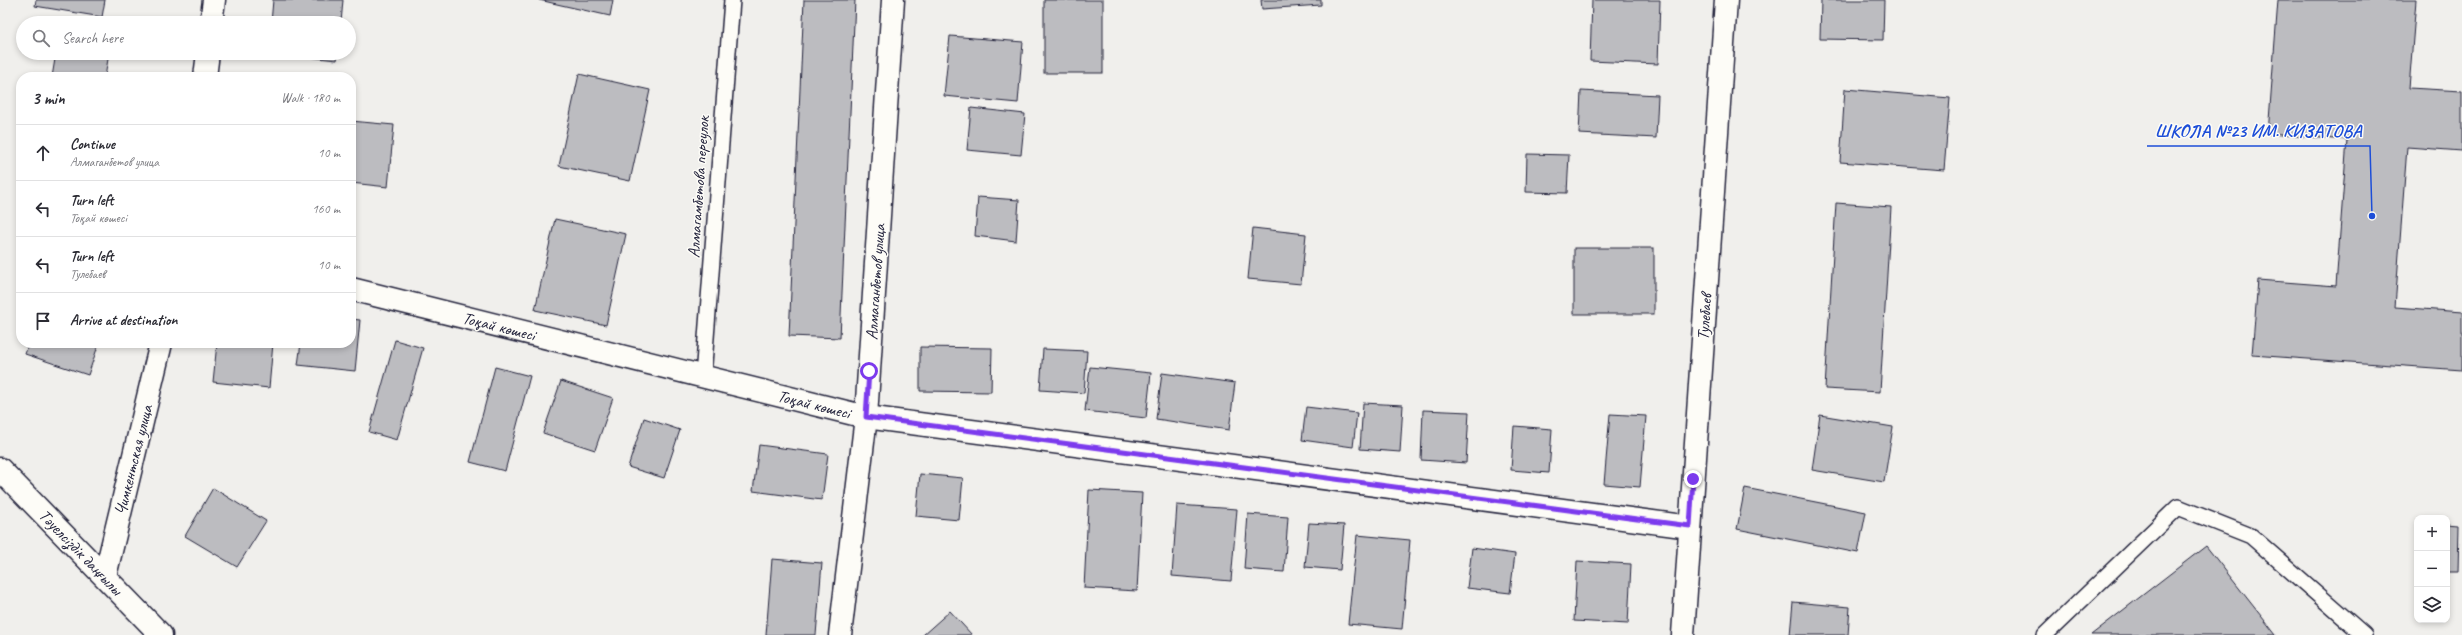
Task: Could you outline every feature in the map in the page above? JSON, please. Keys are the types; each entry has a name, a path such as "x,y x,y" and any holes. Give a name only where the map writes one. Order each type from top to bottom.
{"street":[{"path":"212,16 214,0"},
{"name":"Алмаганбетов улица","path":"840,635 866,417 893,0"},
{"name":"Тулебаев","path":"1683,635 1726,0"},
{"path":"206,72 207,60"},
{"name":"Тоқай көшесі","path":"356,290 866,417 1690,526"},
{"name":"Чимкентская улица","path":"105,576 160,348"},
{"name":"Тәуелсіздік даңғылы","path":"0,469 161,635"}],"lane":[{"name":"Алмагамбетова переулок","path":"703,377 732,0"},
{"path":"2045,635 2178,507 2251,536 2364,635"}],"building":[{"path":"36,0 105,0 102,16 35,6"},
{"path":"273,0 343,0 342,16 272,16"},
{"path":"539,0 613,0 610,16"},
{"path":"804,0 855,0 840,338 789,336"},
{"path":"1044,0 1103,0 1103,73 1044,73"},
{"path":"1261,0 1321,0 1321,5 1262,9"},
{"path":"1592,0 1660,0 1658,64 1590,61"},
{"path":"1821,0 1884,0 1883,40 1820,39"},
{"path":"2278,0 2416,0 2409,88 2462,91 2462,151 2407,147 2395,307 2462,312 2462,370 2252,355 2258,280 2336,286 2347,140 2268,134"},
{"path":"950,36 1023,42 1018,103 944,96"},
{"path":"55,60 108,60 106,72 53,72"},
{"path":"579,74 650,90 630,181 559,166"},
{"path":"1845,89 1950,98 1944,170 1840,162"},
{"path":"1581,91 1658,95 1656,138 1579,134"},
{"path":"971,108 1025,114 1021,155 967,150"},
{"path":"356,121 394,125 388,187 356,184"},
{"path":"1527,154 1569,155 1567,193 1526,192"},
{"path":"978,197 1019,200 1016,241 975,236"},
{"path":"1836,203 1891,207 1880,392 1825,389"},
{"path":"555,219 626,234 606,325 535,310"},
{"path":"1253,228 1306,234 1301,284 1248,279"},
{"path":"1574,248 1654,248 1654,314 1574,314"},
{"path":"356,320 360,320 355,371 298,365 300,348 356,348"},
{"path":"395,340 423,348 397,440 369,432"},
{"path":"920,347 992,348 991,392 920,391"},
{"path":"27,348 97,348 88,375 25,354"},
{"path":"216,348 273,348 269,388 213,382"},
{"path":"1043,349 1087,351 1084,393 1040,390"},
{"path":"495,367 530,376 505,471 470,462"},
{"path":"1090,367 1151,373 1146,418 1085,411"},
{"path":"1162,373 1235,383 1229,430 1156,419"},
{"path":"561,381 613,398 595,450 543,433"},
{"path":"1363,403 1403,405 1400,452 1360,449"},
{"path":"1306,407 1357,413 1353,447 1302,440"},
{"path":"1423,410 1469,412 1466,463 1421,460"},
{"path":"1610,414 1646,416 1640,487 1604,484"},
{"path":"1820,415 1893,427 1884,482 1812,470"},
{"path":"644,418 680,430 664,478 628,467"},
{"path":"1514,426 1552,429 1549,473 1511,470"},
{"path":"759,445 828,454 822,500 753,491"},
{"path":"920,474 963,478 959,520 916,516"},
{"path":"213,488 266,521 237,567 185,536"},
{"path":"1745,488 1866,512 1858,553 1737,529"},
{"path":"1089,490 1142,493 1137,591 1084,588"},
{"path":"1177,505 1237,509 1231,581 1172,576"},
{"path":"1248,514 1288,517 1284,572 1244,569"},
{"path":"1309,523 1344,525 1340,570 1305,567"},
{"path":"2450,524 2459,525 2458,572 2450,572"},
{"path":"1357,535 1410,540 1402,629 1348,624"},
{"path":"2206,546 2276,635 2091,635"},
{"path":"1472,548 1515,554 1510,593 1467,588"},
{"path":"772,559 822,563 816,635 766,635"},
{"path":"1577,561 1631,564 1628,624 1574,621"},
{"path":"1793,602 1850,607 1848,635 1790,635"},
{"path":"950,611 972,635 923,635"}],"place":[{"name":"ШКОЛА №23 ИМ. КИЗАТОВА","path":"2372,216"}],"route":[{"path":"869,371 866,417 1690,526 1693,479"}]}
